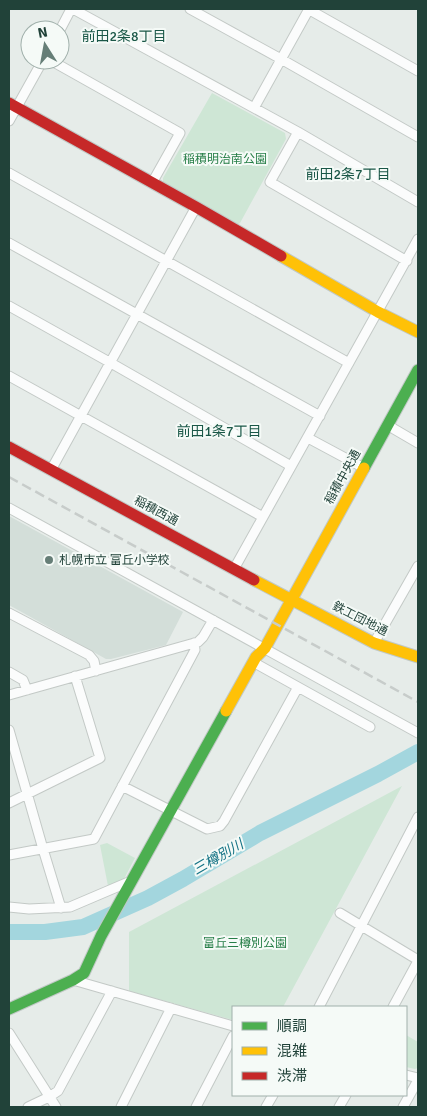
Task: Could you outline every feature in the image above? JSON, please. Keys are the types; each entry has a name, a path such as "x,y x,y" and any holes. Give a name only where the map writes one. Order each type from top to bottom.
{"street":[{"path":"66,20 72,9 298,132 418,202"},
{"path":"190,9 281,58 418,137"},
{"path":"254,108 308,9 418,71"},
{"path":"9,121 13,105 36,70"},
{"path":"68,70 180,134 152,183"},
{"path":"13,105 196,207 378,312 418,332"},
{"path":"298,132 270,182 406,261"},
{"path":"9,173 349,363"},
{"path":"51,470 196,207"},
{"path":"234,569 418,239"},
{"path":"9,243 320,416"},
{"path":"9,306 291,466"},
{"name":"稲積中央通","path":"73,980 84,973 101,936 129,885 253,662 265,648 418,370"},
{"path":"9,376 262,517"},
{"path":"388,424 418,443"},
{"path":"308,438 364,468"},
{"name":"稲積西通","path":"9,447 292,599"},
{"path":"9,508 418,733"},
{"path":"374,643 418,566"},
{"name":"鉄工団地通","path":"292,599 374,643 418,657"},
{"path":"9,613 89,655 94,661 96,671"},
{"path":"9,695 198,642 213,620"},
{"path":"9,855 94,839 195,650 194,643"},
{"path":"253,662 370,727"},
{"path":"9,672 23,680 27,690"},
{"path":"9,803 100,758 75,676"},
{"path":"122,786 207,829 220,826 298,687"},
{"path":"9,730 42,849 61,908"},
{"path":"320,1006 418,817"},
{"path":"9,908 70,907 129,885"},
{"path":"340,914 418,961 394,1006"},
{"path":"9,1010 73,980 232,1026"},
{"path":"28,1107 50,1097 58,1091 112,991"},
{"path":"121,1107 171,1008"},
{"path":"9,1033 56,1107"},
{"path":"196,1107 232,1038"},
{"path":"403,1107 418,1079"},
{"path":"266,1107 272,1096"},
{"path":"339,1107 345,1096"}],"shaded area":[{"name":"札幌市立 富丘小学校","path":"9,516 183,612 166,645 106,659 9,605"}],"green space":[{"name":"稲積明治南公園","path":"212,93 285,133 286,139 240,223 237,225 163,183 163,178"},
{"name":"富丘三樽別公園","path":"402,786 284,1006 232,1006 232,1020 129,991 129,932"},
{"path":"107,843 135,858 124,879 108,886 100,845"},
{"path":"407,1036 418,1042 418,1068 407,1067"}],"waterway":[{"name":"三樽別川","path":"9,932 45,932 83,927 148,898 260,833 418,752"}],"railway":[{"path":"9,477 418,702"}],"traffic: fast":[{"path":"364,468 418,370"},
{"path":"9,1009 73,980 84,973 101,936 226,711"}],"traffic: slow":[{"path":"281,256 378,312 418,332"},
{"path":"226,711 256,657 265,648 364,468"},
{"path":"254,580 374,643 418,657"}],"traffic: jam":[{"path":"9,103 281,256"},
{"path":"9,447 254,580"}],"place":[{"name":"札幌市立 富丘小学校","path":"49,560"}],"district":[{"name":"前田2条8丁目","path":"124,36"},
{"name":"前田2条7丁目","path":"348,174"},
{"name":"前田1条7丁目","path":"219,431"}]}
